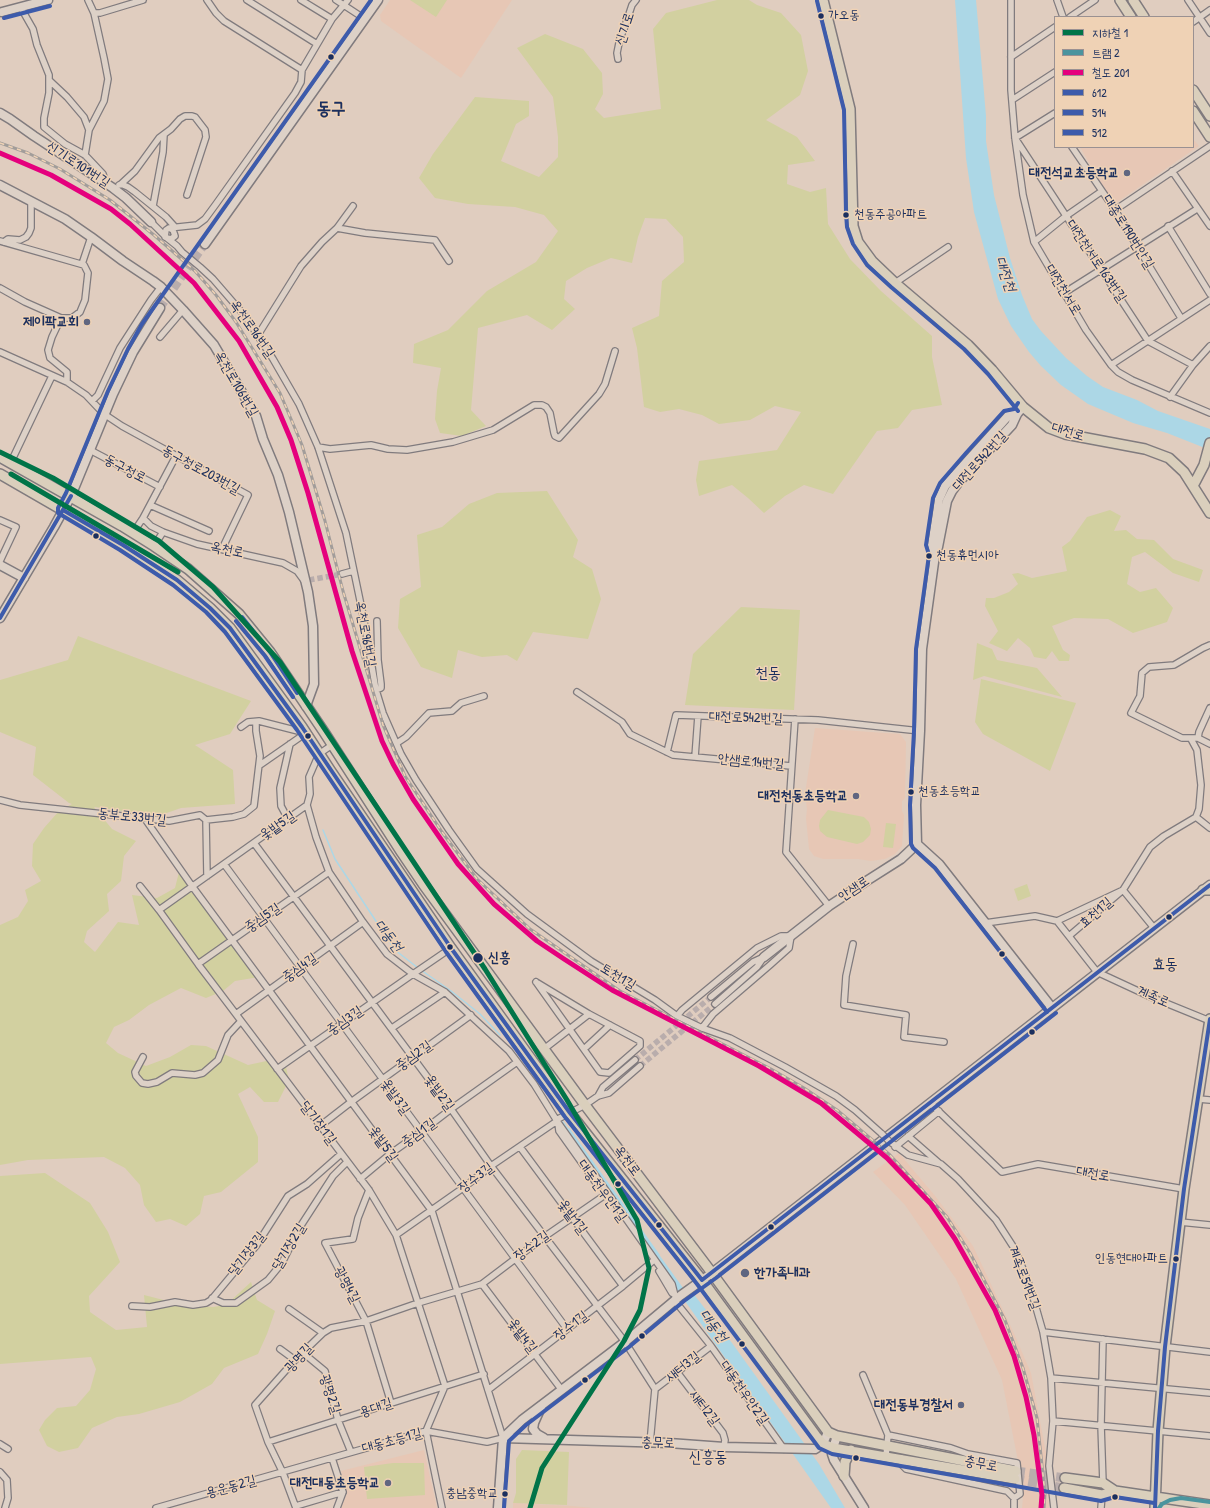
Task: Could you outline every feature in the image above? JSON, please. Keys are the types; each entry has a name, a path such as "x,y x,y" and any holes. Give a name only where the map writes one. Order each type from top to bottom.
{"main road":[{"path":"1,9 21,8 48,0"},
{"path":"205,244 378,0"},
{"name":"대전로","path":"823,0 850,109 853,226 858,242 872,261 895,283 968,345 992,370 1020,410 1049,428 1064,434 1145,449 1169,458 1184,472 1210,513"},
{"path":"1120,0 1131,16"},
{"path":"1133,0 1143,16"},
{"path":"1194,92 1210,116"},
{"path":"1194,113 1210,137"},
{"name":"신기로101번길","path":"0,114 10,118 34,136 113,185 151,222"},
{"name":"옥천로106번길","path":"0,185 65,219 161,287 214,345 256,416 282,489 307,581 313,626 315,664 314,684 306,706"},
{"name":"동구청로","path":"0,618 71,496 104,414 133,352 160,308"},
{"name":"대전로542번길","path":"917,844 916,805 922,649 934,555 932,545 939,499 945,486 1008,416 1020,410"},
{"path":"1193,486 1206,464 1210,443"},
{"name":"옥천로","path":"0,457 71,496 154,546 188,569 239,614 270,652 410,865 585,1105 712,1273 828,1432"},
{"name":"옥천로","path":"0,474 123,545 177,580 210,608 230,628 306,733 451,948 570,1113 702,1280 823,1444"},
{"path":"0,565 24,578"},
{"path":"917,844 939,864 1052,1008"},
{"name":"안샘로","path":"764,957 829,906 902,859 917,844"},
{"path":"498,1508 503,1438 522,1420 625,1342 691,1288 1097,972 1208,888"},
{"path":"1155,1508 1158,1431 1165,1346 1184,1190 1210,1020"},
{"path":"543,1403 534,1423 533,1429 537,1434 547,1439"},
{"path":"823,1444 828,1432"},
{"name":"충무로","path":"503,1438 784,1449 812,1449 819,1448 823,1444 833,1448 1016,1475 887,1445 837,1436 828,1432"},
{"path":"837,1436 832,1454 834,1460 864,1508"},
{"path":"844,1476 845,1462 851,1450"},
{"path":"1115,1491 1102,1495 1065,1483 1103,1483 1115,1491 1210,1505"}],"street":[{"path":"85,155 89,130 104,101 108,79 94,13 88,0"},
{"path":"94,13 100,13 143,0"},
{"path":"207,0 224,21 302,70"},
{"path":"247,0 317,44"},
{"path":"301,0 332,20"},
{"path":"336,0 346,2 365,19"},
{"name":"신기로","path":"618,59 617,53 620,38 632,5 636,0"},
{"name":"대전천서로","path":"1011,0 1012,100 1015,138 1023,195 1034,242 1086,330 1111,365 1118,372 1170,397 1187,402 1210,413"},
{"path":"1057,0 1063,16"},
{"path":"1072,16 1096,0"},
{"path":"1188,0 1210,33"},
{"path":"151,222 161,228 170,228 197,225 205,219 295,93 301,82 302,70 332,20 346,2"},
{"path":"21,8 33,30 37,45 49,75 50,82 43,124 44,127 65,144 85,155 113,185 128,187 166,217 170,228 173,230 175,235 177,246"},
{"path":"1194,21 1210,10"},
{"path":"1011,57 1054,28"},
{"path":"1012,100 1054,73"},
{"path":"50,82 67,97 84,117 89,130"},
{"path":"1015,138 1053,114"},
{"path":"113,185 135,171 159,138 180,119 189,115 195,117 205,130 206,137 187,195"},
{"path":"153,206 163,152 164,135"},
{"name":"대전천서로163번길","path":"1015,138 1148,341 1192,365"},
{"path":"1115,210 1210,146"},
{"name":"대종로190번안길","path":"1073,148 1115,210 1180,318"},
{"path":"1172,171 1210,226"},
{"path":"1034,242 1066,216 1102,191"},
{"path":"2,242 8,239 20,240 30,233 31,201"},
{"path":"258,335 301,266 322,242 337,228 353,206"},
{"path":"1064,293 1197,208"},
{"name":"옥천로96번길","path":"151,222 218,284 245,316 299,404 318,447 346,533 362,610 376,690 383,713 397,743"},
{"path":"1168,226 1210,294"},
{"path":"170,228 165,232 166,237 171,239 183,227"},
{"path":"337,228 376,234 435,240 442,248 449,261"},
{"path":"82,264 91,237"},
{"path":"0,288 25,302 61,318 72,318 80,312 85,300 88,273 82,264 2,242"},
{"path":"895,283 948,247"},
{"path":"92,401 98,395 120,348 161,287"},
{"path":"1111,365 1180,318 1210,300"},
{"path":"160,337 183,310"},
{"path":"61,318 48,350 50,358 67,372 67,382"},
{"path":"1170,397 1192,365 1210,346"},
{"path":"318,447 330,449 371,445 388,449 407,450 452,442 493,430 534,404 546,407 550,413 555,436 558,438 599,394 605,384 615,351"},
{"name":"동구청로203번길","path":"0,352 67,382 86,395 104,414 122,426 248,496 222,549"},
{"path":"11,462 52,376"},
{"name":"동구청로","path":"90,450 160,487"},
{"path":"133,533 143,518 176,456"},
{"path":"150,505 209,531"},
{"name":"옥천로","path":"143,518 151,526 163,532 197,544 283,563 307,581"},
{"path":"0,520 16,528 0,561"},
{"path":"154,546 163,532"},
{"path":"342,574 353,571"},
{"path":"376,690 381,688 378,660 377,621"},
{"path":"1210,646 1202,648 1174,665 1149,666 1142,673 1140,696 1131,713 1182,738 1198,738 1210,744"},
{"name":"안샘로14번길","path":"577,692 622,722 630,734 674,755 791,766 786,852 829,906"},
{"path":"397,743 406,737 429,713 452,711 461,703 484,696"},
{"path":"1198,738 1199,732 1210,708"},
{"name":"대전로542번길","path":"667,752 676,715 818,720 920,731"},
{"name":"대전로542번길","path":"695,757 698,716"},
{"name":"대전로542번길","path":"791,766 795,719"},
{"path":"241,727 248,722 260,721 306,733"},
{"path":"207,876 206,820 233,817 244,814 251,810 255,802 260,765 260,748 256,731 256,722"},
{"path":"260,765 306,733"},
{"path":"1191,739 1197,750 1201,785 1199,810 1196,817 1210,828"},
{"name":"토천1길","path":"397,743 401,754 427,797 477,869 527,914 590,961 655,1000 677,1016 702,1028 730,1038 836,1096 896,1147"},
{"path":"288,819 281,806 280,788 290,744"},
{"name":"옻밭5길","path":"160,910 307,805 310,794 309,777 320,754 332,745"},
{"name":"동부로33번길","path":"0,800 20,805 145,819 169,821 200,815 206,820"},
{"name":"대동천우안1길","path":"307,805 316,837 329,872 363,922 387,954 413,974 445,992 509,1051 534,1084 557,1120 672,1284 677,1299"},
{"name":"효천1길","path":"1069,936 1123,890 1150,847 1164,836 1196,817"},
{"name":"옻밭5길","path":"145,819 192,886 432,1211 503,1438"},
{"name":"옻밭2길","path":"254,843 452,1109 491,1166 625,1342 655,1389"},
{"name":"옻밭3길","path":"224,864 567,1329"},
{"name":"중심5길","path":"198,964 329,872"},
{"name":"달기장1길","path":"140,886 160,910 198,964 369,1190 396,1235 445,1386"},
{"path":"985,923 1035,916 1057,921 1123,890 1154,928"},
{"path":"1057,921 1097,972"},
{"name":"중심4길","path":"236,1014 363,922"},
{"path":"677,1016 682,1010 757,948 781,936 791,936 788,948 713,1014 702,1028"},
{"path":"853,944 846,976 844,1005 906,1016 904,1038 944,1042"},
{"name":"중심3길","path":"277,1069 451,948"},
{"path":"711,997 753,962 764,957"},
{"path":"715,1004 757,967 764,957"},
{"name":"계족로","path":"1097,972 1151,997 1210,1020"},
{"path":"536,982 589,1014 640,1041 640,1046 608,1073 600,1072 536,982"},
{"path":"392,1028 445,992"},
{"path":"544,1048 589,1014"},
{"name":"중심2길","path":"320,1126 471,1015"},
{"path":"143,1056 135,1072 136,1076 142,1083 148,1084 157,1082 172,1073 195,1075 204,1073 218,1060 228,1035 241,1021"},
{"path":"584,1049 610,1025"},
{"path":"598,1096 603,1087 635,1060"},
{"name":"중심1길","path":"360,1179 390,1154 517,1062"},
{"path":"598,1096 609,1093 640,1066"},
{"name":"장수3길","path":"396,1235 432,1211 491,1166 557,1120 598,1096"},
{"path":"1198,1099 1210,1100"},
{"path":"896,1147 939,1111 930,1103"},
{"name":"대전로","path":"939,1111 1002,1172 1038,1164 1184,1190"},
{"name":"대동천우안1길","path":"557,1120 560,1131 652,1261 677,1299"},
{"path":"908,1136 941,1164"},
{"name":"옻밭1길","path":"520,1147 623,1286"},
{"name":"계족로51번길","path":"896,1147 908,1155 941,1164 958,1179 996,1220 1016,1251 1031,1290 1043,1332 1051,1378 1053,1421 1050,1466 1054,1508"},
{"name":"달기장3길","path":"132,1306 150,1307 175,1302 193,1305 206,1303 212,1298 256,1246 288,1196 307,1184 342,1154"},
{"name":"달기장2길","path":"212,1298 223,1303 236,1303 268,1280 282,1263 300,1227 333,1176 347,1162"},
{"name":"광명4길","path":"369,1190 358,1218 353,1239 325,1243 366,1321 391,1403"},
{"name":"장수2길","path":"458,1291 482,1284 544,1237 604,1195"},
{"path":"1180,1222 1210,1225"},
{"name":"장수1길","path":"488,1390 534,1353 623,1286 652,1261"},
{"name":"옻밭4길","path":"482,1284 561,1389"},
{"name":"광명길","path":"296,1507 284,1473 268,1442 256,1405 302,1352 323,1333 331,1328 366,1321 458,1291"},
{"name":"대동천우안2길","path":"677,1299 784,1449"},
{"path":"289,1309 323,1333"},
{"path":"1043,1332 1210,1352"},
{"path":"1103,1339 1101,1425 1103,1483"},
{"name":"새터3길","path":"655,1389 711,1346"},
{"path":"280,1349 295,1360"},
{"name":"광명2길","path":"302,1352 325,1371 338,1420 351,1452"},
{"name":"새터2길","path":"677,1372 722,1433 725,1440 724,1447"},
{"name":"용대길","path":"268,1442 484,1374"},
{"path":"863,1375 888,1435 886,1456"},
{"path":"1051,1378 1210,1393"},
{"path":"442,1508 426,1432 445,1386"},
{"path":"650,1443 655,1389"},
{"path":"1053,1421 1210,1436"},
{"name":"대동초등1길","path":"284,1473 351,1452 426,1432 487,1442 503,1438"},
{"path":"888,1435 951,1448 968,1454 1017,1463 1020,1494 1014,1498"},
{"path":"0,1444 8,1449"},
{"path":"332,1458 343,1492 337,1508"},
{"path":"901,1458 902,1465 906,1469 1007,1492 1014,1498 1014,1508"},
{"path":"0,1472 7,1480 8,1498 5,1508"},
{"name":"용운동2길","path":"156,1508 284,1473"},
{"path":"296,1507 343,1492"},
{"path":"1101,1508 1102,1495"}],"shaded area":[{"path":"390,0 512,0 461,78 381,21 380,15"},
{"path":"410,0 447,0 436,17"},
{"path":"717,0 749,0 757,5 781,13 801,35 808,71 800,95 766,120 797,137 815,161 788,165 787,184 810,192 826,188 828,224 850,259 881,291 932,336 932,357 942,405 912,410 898,428 877,431 833,494 804,485 785,496 764,513 732,485 699,496 696,480 699,461 777,450 801,412 775,406 750,420 719,424 702,415 679,409 660,412 644,407 637,348 632,328 659,316 662,281 684,262 683,237 666,219 645,218 638,237 632,263 611,258 587,268 566,281 564,299 575,309 552,330 527,315 478,328 471,410 486,426 462,436 440,433 435,419 437,391 441,368 413,363 414,344 448,330 487,291 536,262 558,231 544,215 515,207 468,204 435,198 419,178 433,154 475,97 529,101 529,116 516,124 501,161 539,177 558,157 558,137 553,97 517,48 545,34 583,49 602,73 603,94 595,109 604,118 661,109 653,29 666,13"},
{"name":"대전석교초등학교","path":"1194,140 1199,146 1113,205 1081,148 1194,148"},
{"path":"547,491 578,540 573,557 592,569 601,599 588,639 533,632 517,661 507,655 482,657 458,650 452,678 421,667 398,628 400,599 421,587 417,535 442,527 469,504 497,493"},
{"path":"1110,510 1121,516 1114,531 1126,530 1137,539 1154,540 1173,559 1203,570 1199,582 1173,573 1145,552 1132,557 1127,584 1140,592 1156,588 1173,608 1167,622 1133,633 1108,619 1074,618 1052,626 1063,650 1070,655 1069,661 1059,661 1052,651 1046,659 1034,657 1030,648 1018,638 1007,651 989,643 998,631 985,606 986,598 994,598 1009,592 1018,584 1012,574 1018,573 1032,578 1067,571 1062,547 1070,541 1087,517"},
{"path":"741,607 800,610 794,710 685,705 693,654"},
{"path":"78,636 251,701 230,734 195,745 233,770 235,804 181,808 158,816 94,807 112,829 136,841 124,856 121,881 107,894 109,911 87,931 84,942 95,952 118,922 139,925 132,895 157,898 175,888 179,872 229,934 259,977 235,981 223,991 206,998 181,988 149,1005 129,1020 114,1027 106,1043 118,1053 146,1066 170,1057 191,1045 206,1046 248,1065 271,1060 286,1067 289,1080 278,1102 264,1102 250,1087 238,1094 258,1137 258,1162 221,1192 204,1196 200,1214 186,1226 170,1219 156,1222 144,1205 140,1185 125,1168 104,1157 28,1160 0,1165 0,925 18,917 28,901 25,890 41,881 32,866 33,844 44,828 59,811 72,804 33,775 36,747 0,732 0,680 68,660"},
{"path":"977,643 992,649 997,660 1037,668 1062,697 984,676 973,680"},
{"path":"981,679 1076,703 1050,771 983,734 975,722"},
{"name":"대전천동초등학교","path":"815,728 900,734 906,742 905,798 902,801 902,811 904,815 902,846 895,854 885,859 871,861 858,859 823,859 814,856 809,849 805,794"},
{"path":"828,810 864,817 869,822 871,829 870,835 863,842 857,844 827,837 820,831 819,826 820,820"},
{"path":"886,823 896,824 893,848 883,847"},
{"path":"1027,884 1031,896 1018,901 1014,889"},
{"path":"899,1153 936,1197 973,1246 1031,1373 1046,1453 1049,1508 1022,1508 1023,1498 1018,1461 1002,1380 956,1279 905,1205 873,1172"},
{"path":"45,1173 90,1203 108,1232 120,1262 89,1296 90,1312 116,1330 147,1327 144,1295 183,1305 213,1307 226,1305 251,1282 257,1300 275,1311 258,1354 224,1368 212,1384 180,1402 139,1414 117,1417 92,1428 78,1448 59,1452 47,1446 39,1430 45,1420 57,1408 76,1406 90,1390 96,1369 91,1357 0,1364 0,1176"},
{"name":"대전대동초등학교","path":"424,1450 437,1508 341,1508 347,1494 341,1471"},
{"path":"522,1450 569,1452 567,1505 513,1503 516,1493 516,1459"},
{"path":"393,1463 424,1463 425,1495 367,1499 364,1467"},
{"name":"충남중학교","path":"513,1503 572,1506 593,1508 513,1508"}],"water":[{"name":"대전천","path":"955,0 976,0 986,116 986,141 994,195 1010,258 1022,295 1032,319 1066,358 1087,376 1103,387 1137,400 1158,411 1210,429 1210,450 1167,433 1133,423 1088,404 1061,385 1041,366 1011,326 998,299 974,212 966,158"},
{"path":"563,1121 686,1292 692,1292 732,1343 819,1464 845,1508 831,1508 560,1124"}],"waterway":[{"name":"대동천","path":"323,830 335,859 395,950 418,968"},
{"name":"대동천","path":"421,970 480,1014 500,1035"},
{"name":"대동천","path":"569,1129 659,1255"}],"tunnel":[{"path":"160,308 205,244"},
{"path":"309,580 342,574"},
{"path":"635,1060 711,997"},
{"path":"640,1066 715,1004"},
{"path":"1016,1471 1065,1478"},
{"path":"1015,1479 1064,1488"}],"railway":[{"path":"0,143 28,153 60,169 110,200 154,235 195,271 216,295 236,322 280,393 302,445 383,725 405,776 442,832 477,879 530,929 620,991 771,1069 804,1088 837,1110 890,1155 947,1217 970,1253 1005,1320 1023,1368 1037,1418 1045,1494 1044,1508"}],"metro line":[{"name":"1","path":"0,452 53,478 159,541 213,587 280,662 485,969 567,1100 637,1220 649,1268 640,1310 624,1341 542,1468 530,1508"},
{"name":"1","path":"11,474 178,572"}],"tram line":[{"name":"2","path":"1159,1508 1162,1504 1170,1500 1181,1498 1210,1502"}],"rail line":[{"name":"201","path":"0,153 51,175 111,209 130,224 194,283 239,341 277,407 291,440 308,493 352,651 382,741 413,799 458,864 494,904 537,941 564,959 612,990 759,1066 821,1103 887,1158 931,1204 955,1239 995,1310 1014,1356 1026,1397 1034,1435 1042,1495 1041,1508"}],"transit line":[{"name":"514","path":"371,0 142,324 108,391 66,493 58,508 58,513 120,550 173,585 206,612 225,632 297,730 446,952 565,1117 697,1284 819,1448 832,1454 1101,1501 1115,1497 1154,1503"},
{"name":"512","path":"817,1 844,110 846,213 847,227 853,244 867,265 964,349 988,374 1018,411"},
{"name":"514","path":"4,18 50,6"},
{"name":"512","path":"1018,403 1014,409 1004,411 966,453 940,483 933,498 926,545 929,555 916,649 910,805 911,844 913,848 935,868 1047,1012"},
{"name":"612","path":"0,618 71,496"},
{"name":"612","path":"63,510 123,545 177,580 210,608 230,628 302,727 451,948 570,1113 702,1280 1210,885"},
{"name":"612","path":"242,617 270,652 297,693"},
{"name":"514","path":"236,621 265,656 293,697"},
{"name":"512","path":"504,1508 509,1441 526,1425 629,1347 684,1301 716,1278 1056,1013"},
{"name":"612","path":"1155,1508 1158,1431 1165,1347 1184,1189 1210,1019"}],"place":[{"name":"가오동","path":"821,16"},
{"name":"대전석교초등학교","path":"1127,173"},
{"name":"천동주공아파트","path":"846,215"},
{"name":"제이팍교회","path":"87,322"},
{"name":"천동휴먼시아","path":"929,556"},
{"name":"천동초등학교","path":"911,792"},
{"name":"대전천동초등학교","path":"856,796"},
{"name":"신흥","path":"478,958"},
{"name":"인동현대아파트","path":"1176,1259"},
{"name":"한가족내과","path":"745,1273"},
{"name":"대전동부경찰서","path":"961,1405"},
{"name":"대전대동초등학교","path":"388,1483"},
{"name":"충남중학교","path":"505,1494"}],"district":[{"name":"동구","path":"331,109"},
{"name":"천동","path":"768,674"},
{"name":"효동","path":"1165,965"},
{"name":"신흥동","path":"708,1458"}]}
